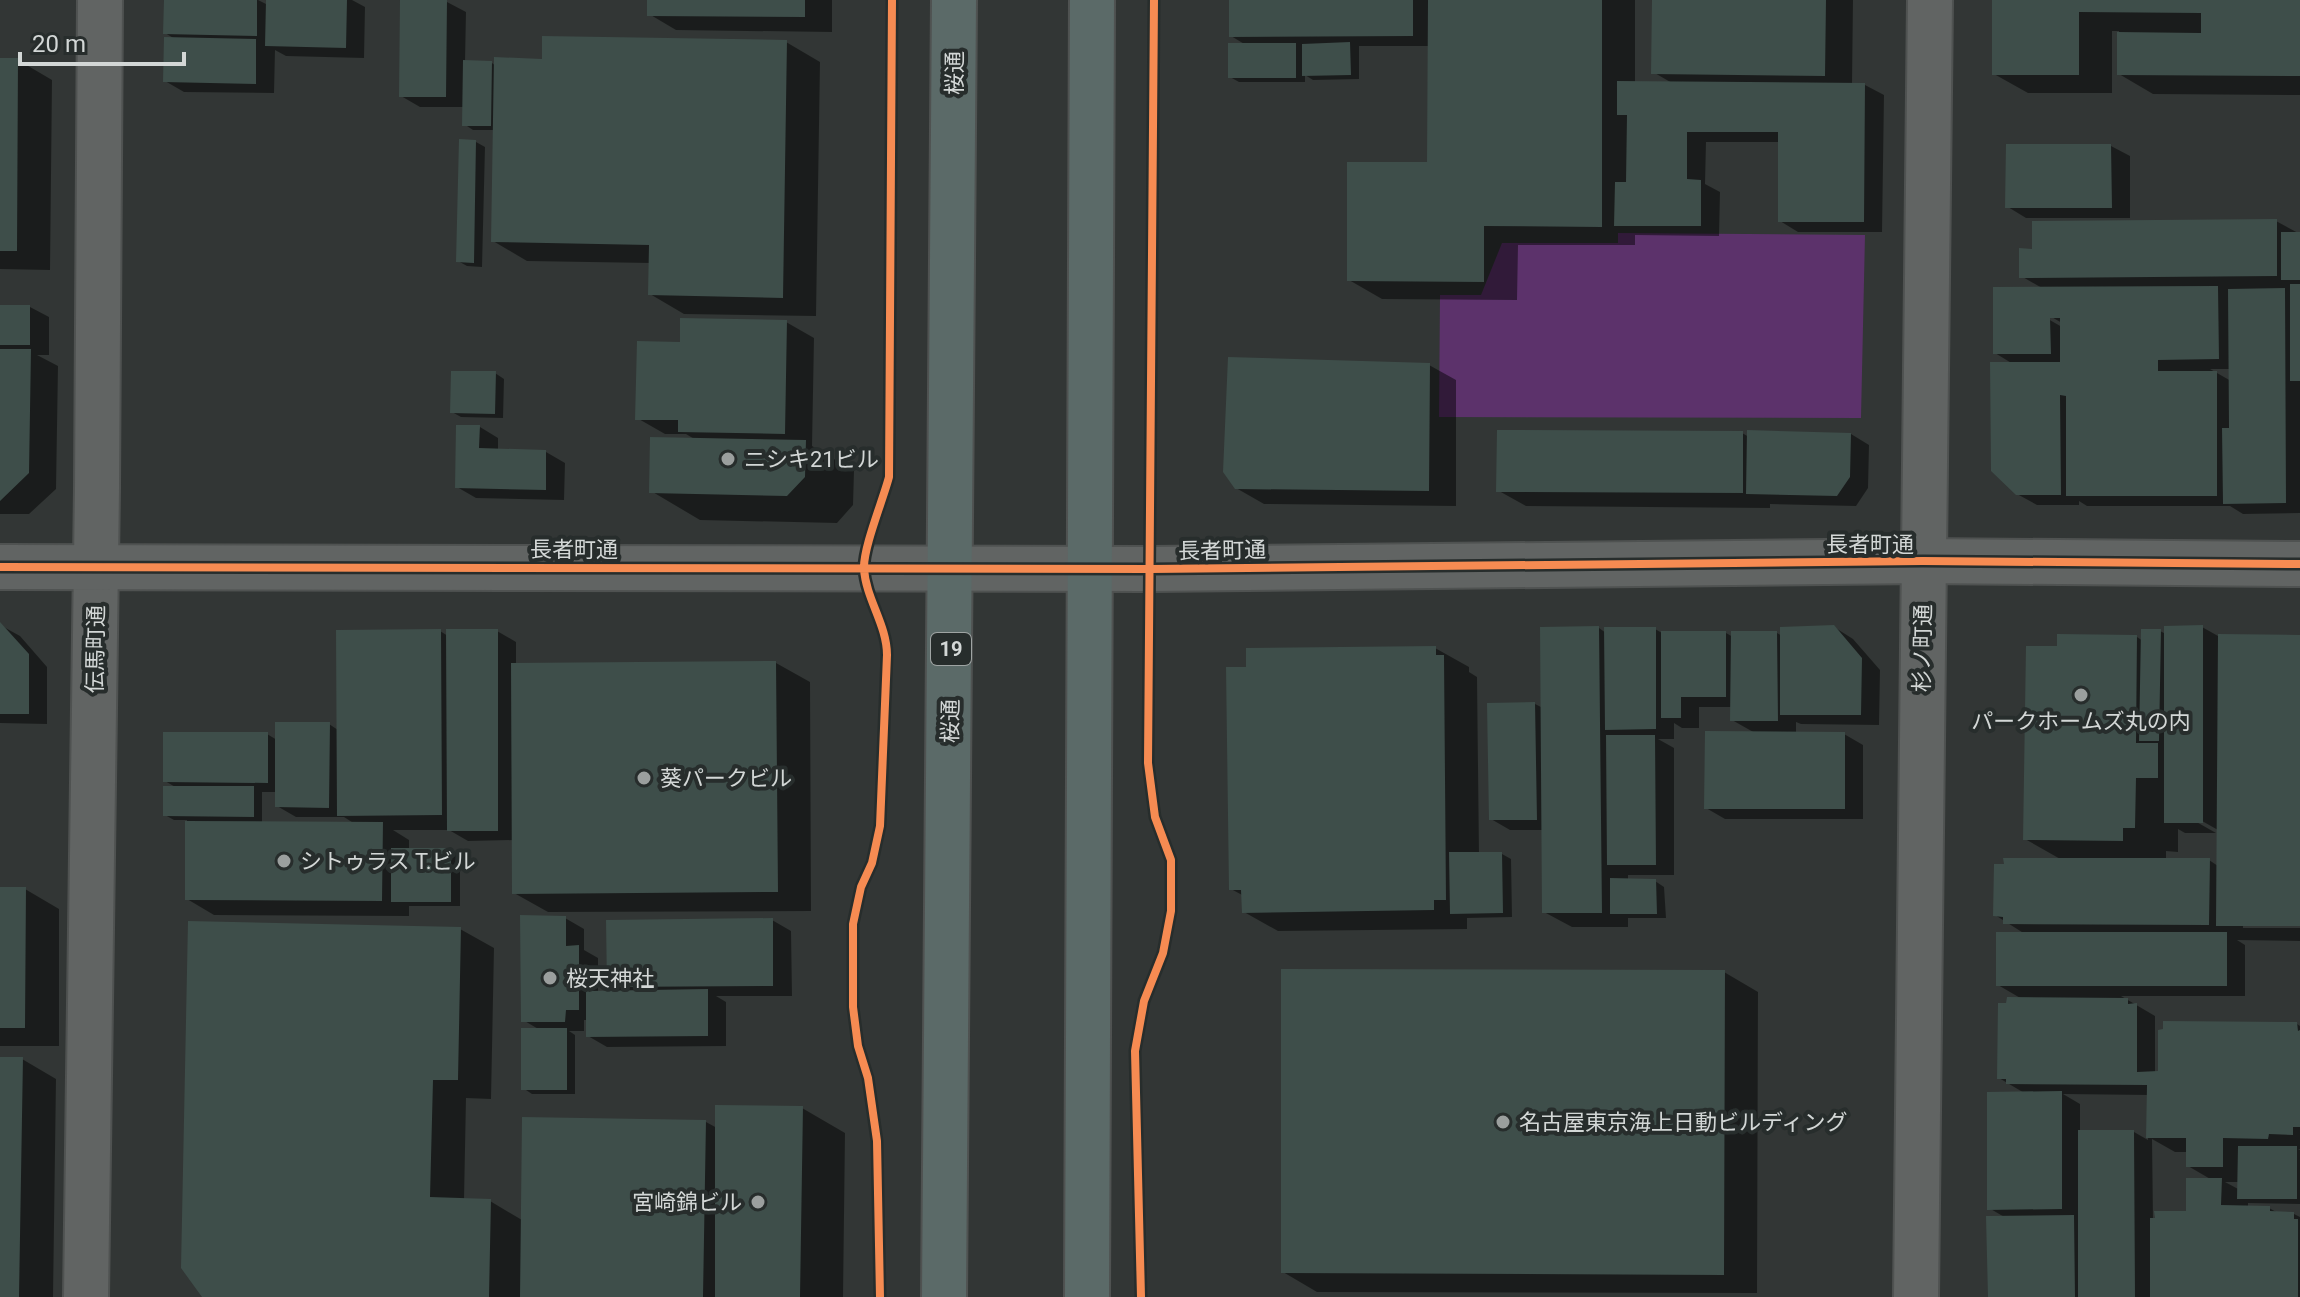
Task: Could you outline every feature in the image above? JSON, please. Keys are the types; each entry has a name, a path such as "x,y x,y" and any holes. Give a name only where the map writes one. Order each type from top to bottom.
{"highway":[{"name":"桜通","path":"944,1297 954,0"},
{"path":"1087,1297 1092,0"}],"street":[{"name":"伝馬町通","path":"86,1297 100,0"},
{"name":"杉ノ町通","path":"1916,1297 1930,0"},
{"name":"長者町通","path":"0,567 1151,569 1923,561 2300,564"}],"shaded area":[{"path":"1618,233 1865,235 1861,418 1439,417 1440,295 1481,295 1502,243 1618,243"}],"building":[{"path":"164,0 257,0 257,36 163,34"},
{"path":"266,0 347,0 346,48 265,46"},
{"path":"400,0 447,0 446,97 399,97"},
{"path":"647,0 805,0 805,17 647,16"},
{"path":"1229,0 1413,0 1413,36 1229,37"},
{"path":"1428,0 1602,0 1602,227 1484,226 1484,282 1347,281 1347,162 1427,162"},
{"path":"1652,0 1826,0 1825,76 1651,74"},
{"path":"1992,0 2300,0 2300,76 2117,75 2117,32 2201,33 2201,13 2079,12 2079,75 1992,75"},
{"path":"542,36 787,40 783,298 648,295 649,245 491,242 494,57 542,59"},
{"path":"164,37 256,39 256,84 163,82"},
{"path":"1350,42 1351,75 1302,76 1302,44"},
{"path":"1228,43 1296,43 1296,78 1228,78"},
{"path":"0,58 18,58 17,251 0,251"},
{"path":"463,60 492,61 491,126 462,126"},
{"path":"1617,81 1865,83 1864,222 1778,222 1778,132 1687,132 1687,179 1701,180 1701,226 1614,226 1615,182 1626,182 1627,115 1617,115"},
{"path":"459,139 476,140 474,263 456,262"},
{"path":"2006,144 2111,144 2112,208 2005,208"},
{"path":"2277,219 2277,276 2019,278 2019,248 2032,249 2032,221"},
{"path":"2281,232 2300,232 2300,280 2281,280"},
{"path":"2290,284 2300,284 2300,381 2290,381"},
{"path":"2218,286 2219,359 2158,360 2158,371 2217,371 2217,496 2066,496 2066,396 2060,395 2061,495 2016,495 1991,471 1990,362 2060,362 2060,318 2050,318 2051,354 1993,354 1993,287"},
{"path":"2285,288 2286,503 2223,504 2222,428 2229,428 2228,289"},
{"path":"0,305 30,305 30,345 0,345"},
{"path":"680,318 787,320 785,434 678,432 678,420 635,420 637,341 680,342"},
{"path":"0,349 31,349 29,473 0,501"},
{"path":"1228,357 1430,363 1429,491 1235,489 1223,472"},
{"path":"451,371 496,371 495,414 450,413"},
{"path":"456,425 480,425 479,448 546,450 546,490 455,488"},
{"path":"1497,430 1743,431 1743,493 1496,492"},
{"path":"1747,430 1851,433 1850,477 1837,496 1746,494"},
{"name":"ニシキ21ビル","path":"650,437 806,440 805,477 787,496 649,493"},
{"path":"0,622 29,654 29,714 0,714"},
{"path":"1834,625 1862,658 1861,715 1780,715 1780,627"},
{"path":"2203,625 2203,823 2164,823 2164,626"},
{"path":"1599,626 1602,913 1542,913 1540,627"},
{"path":"1604,627 1656,627 1656,729 1605,730"},
{"path":"441,629 442,815 337,816 336,630"},
{"path":"446,629 498,629 498,831 447,831"},
{"path":"2141,629 2161,629 2159,741 2139,741"},
{"path":"1661,631 1726,631 1726,697 1681,697 1681,718 1661,718"},
{"path":"1731,631 1777,631 1778,721 1730,721"},
{"name":"パークホームズ丸の内","path":"2057,634 2137,635 2136,743 2158,743 2158,778 2136,778 2135,828 2123,828 2123,841 2023,840 2026,646 2057,646"},
{"path":"2218,634 2300,635 2300,926 2216,926"},
{"path":"1436,646 1436,655 1444,655 1446,900 1434,900 1434,910 1242,913 1241,890 1229,890 1226,667 1246,667 1246,648"},
{"name":"葵パークビル","path":"776,661 778,892 512,894 511,663"},
{"path":"1535,702 1537,820 1489,820 1487,703"},
{"path":"275,722 330,722 329,808 275,807"},
{"path":"1705,731 1845,732 1845,809 1704,809"},
{"path":"163,732 268,732 268,783 163,782"},
{"path":"1606,735 1655,735 1656,865 1607,865"},
{"path":"163,786 254,786 254,817 163,816"},
{"name":"シトゥラス T.ビル","path":"185,821 383,822 382,901 185,900"},
{"path":"391,848 451,848 451,902 391,902"},
{"path":"1449,852 1502,852 1503,913 1450,914"},
{"path":"2003,858 2210,858 2209,925 2003,924 2003,917 1993,916 1994,864 2004,864"},
{"path":"1610,878 1656,879 1657,914 1610,914"},
{"path":"0,887 26,887 25,1028 0,1028"},
{"name":"桜天神社","path":"520,915 566,916 566,946 579,945 579,1010 566,1010 565,1022 521,1022"},
{"path":"773,918 773,986 607,987 606,920"},
{"path":"188,921 461,927 458,1080 433,1080 430,1197 491,1199 489,1297 202,1297 181,1268"},
{"path":"1996,932 2227,932 2227,986 1996,986"},
{"name":"名古屋東京海上日動ビルディング","path":"1281,969 1725,970 1724,1275 1281,1273"},
{"path":"708,989 708,1036 586,1037 586,991"},
{"path":"2007,997 2128,998 2128,1004 2137,1003 2137,1072 2158,1071 2158,1030 2163,1029 2163,1021 2297,1022 2300,1030 2300,1127 2293,1127 2293,1135 2269,1134 2268,1139 2223,1138 2223,1167 2186,1167 2186,1138 2146,1138 2147,1085 2006,1084 2006,1079 1997,1079 1998,1003 2006,1003"},
{"path":"521,1028 567,1028 567,1090 521,1090"},
{"path":"0,1057 23,1057 19,1297 0,1297"},
{"path":"2062,1091 2062,1209 1987,1210 1987,1092"},
{"name":"宮崎錦ビル","path":"715,1105 803,1106 800,1297 715,1297"},
{"path":"522,1117 706,1120 703,1297 520,1297"},
{"path":"2078,1130 2134,1130 2135,1297 2078,1297"},
{"path":"2238,1146 2297,1146 2297,1199 2237,1199"},
{"path":"2186,1178 2222,1178 2221,1205 2270,1206 2270,1211 2294,1212 2294,1219 2298,1219 2298,1297 2150,1297 2150,1218 2155,1218 2154,1211 2186,1211"},
{"path":"2074,1215 2075,1297 1988,1297 1986,1216"}],"cycle path":[{"path":"880,1297 877,1141 853,1007 853,924 880,826 887,655 884,633 868,591 864,569 870,537 889,477 892,0"},
{"path":"1141,1297 1135,1051 1144,1001 1163,953 1171,911 1171,860 1155,817 1148,763 1154,0"},
{"path":"0,567 1151,569 1923,561 2300,564"}],"place":[{"name":"ニシキ21ビル","path":"728,459"},
{"name":"パークホームズ丸の内","path":"2081,695"},
{"name":"葵パークビル","path":"644,778"},
{"name":"シトゥラス T.ビル","path":"284,861"},
{"name":"桜天神社","path":"550,978"},
{"name":"名古屋東京海上日動ビルディング","path":"1503,1122"},
{"name":"宮崎錦ビル","path":"758,1202"}]}
